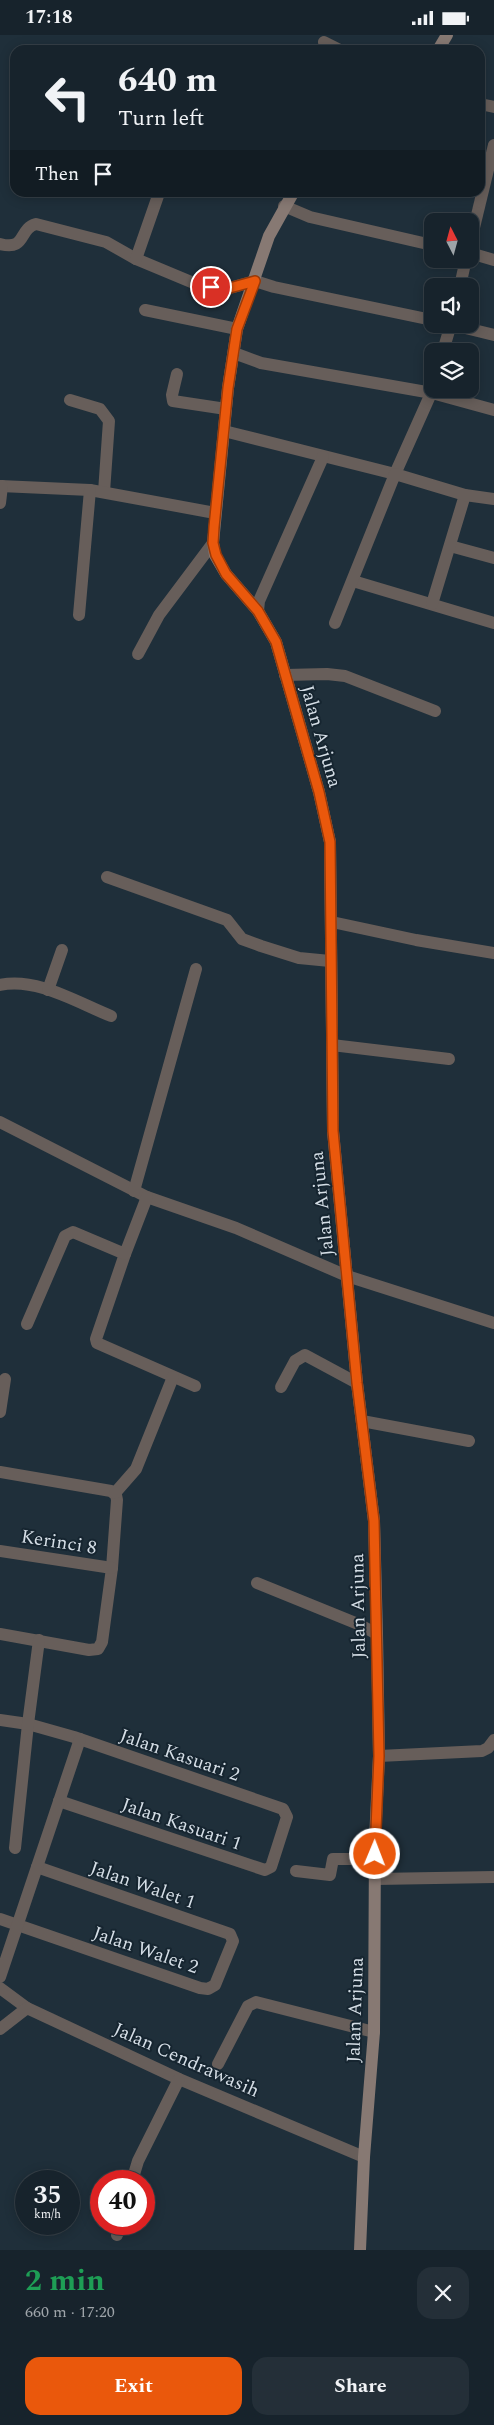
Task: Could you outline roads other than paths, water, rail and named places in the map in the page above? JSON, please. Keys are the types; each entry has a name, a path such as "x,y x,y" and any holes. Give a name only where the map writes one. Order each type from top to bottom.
{"street":[{"path":"324,42 330,45"},
{"path":"486,182 494,145"},
{"path":"136,259 158,197"},
{"name":"Jalan Arjuna","path":"290,197 269,237 237,329 226,409 213,543 216,555 226,574 258,611 276,642 319,792 330,842 333,1131 357,1383 374,1521 377,1634 379,1756 375,1873 374,2033 364,2157 360,2250"},
{"path":"478,213 482,197"},
{"path":"284,206 310,217 424,243"},
{"path":"0,244 16,245 29,228 36,224 106,242 136,259 196,284 226,289 255,281 274,287 424,318"},
{"path":"479,256 494,260"},
{"path":"145,311 237,329"},
{"path":"479,331 494,335"},
{"path":"234,353 261,363 424,390"},
{"path":"177,374 172,395 173,401 226,409"},
{"path":"336,623 395,474 429,398"},
{"path":"455,398 494,410"},
{"path":"70,400 100,409 110,421 104,492"},
{"path":"224,431 395,474 465,495 494,499"},
{"path":"258,611 259,601 323,457"},
{"path":"0,503 1,486 90,490 215,513"},
{"path":"79,615 90,490"},
{"path":"432,604 465,495"},
{"path":"138,654 160,615 213,543"},
{"path":"450,546 494,558"},
{"path":"353,581 494,623"},
{"path":"285,675 327,674 345,676 435,711"},
{"path":"107,877 227,920 242,939 299,958 330,961"},
{"path":"332,922 416,940 494,953"},
{"path":"48,990 62,951"},
{"path":"134,1191 196,969"},
{"path":"0,985 28,985 48,990 110,1016"},
{"path":"332,1045 449,1059"},
{"path":"0,1122 147,1197 236,1228 347,1276 494,1323"},
{"path":"147,1197 125,1254 96,1343 172,1377 195,1385"},
{"path":"27,1325 65,1236 68,1233 73,1232 125,1254"},
{"path":"281,1387 295,1361 306,1355 357,1383"},
{"path":"115,1493 136,1469 172,1377"},
{"path":"0,1412 5,1379"},
{"path":"362,1421 469,1441"},
{"path":"0,1472 115,1493"},
{"path":"0,1634 89,1650 98,1649 102,1642 112,1568 117,1500 115,1493"},
{"name":"Kerinci 8","path":"0,1551 112,1568"},
{"path":"257,1583 377,1634"},
{"path":"15,1848 28,1724 40,1640"},
{"name":"Jalan Kasuari 2","path":"0,1720 28,1724 80,1739 283,1809 288,1817 279,1845"},
{"path":"0,1977 80,1739"},
{"path":"379,1756 482,1751 488,1748 494,1740"},
{"name":"Jalan Kasuari 1","path":"59,1801 265,1870 271,1867 279,1845"},
{"path":"296,1871 330,1875 333,1859 355,1859 375,1873 494,1877"},
{"name":"Jalan Walet 1","path":"37,1867 230,1934 233,1939"},
{"name":"Jalan Walet 2","path":"0,1919 204,1989 215,1985 233,1939"},
{"name":"Jalan Cendrawasih","path":"0,1988 27,2008 179,2079 364,2157"},
{"path":"218,2064 248,2006 256,2002 374,2033"},
{"path":"0,2029 27,2008"},
{"path":"135,2170 179,2079"}]}
